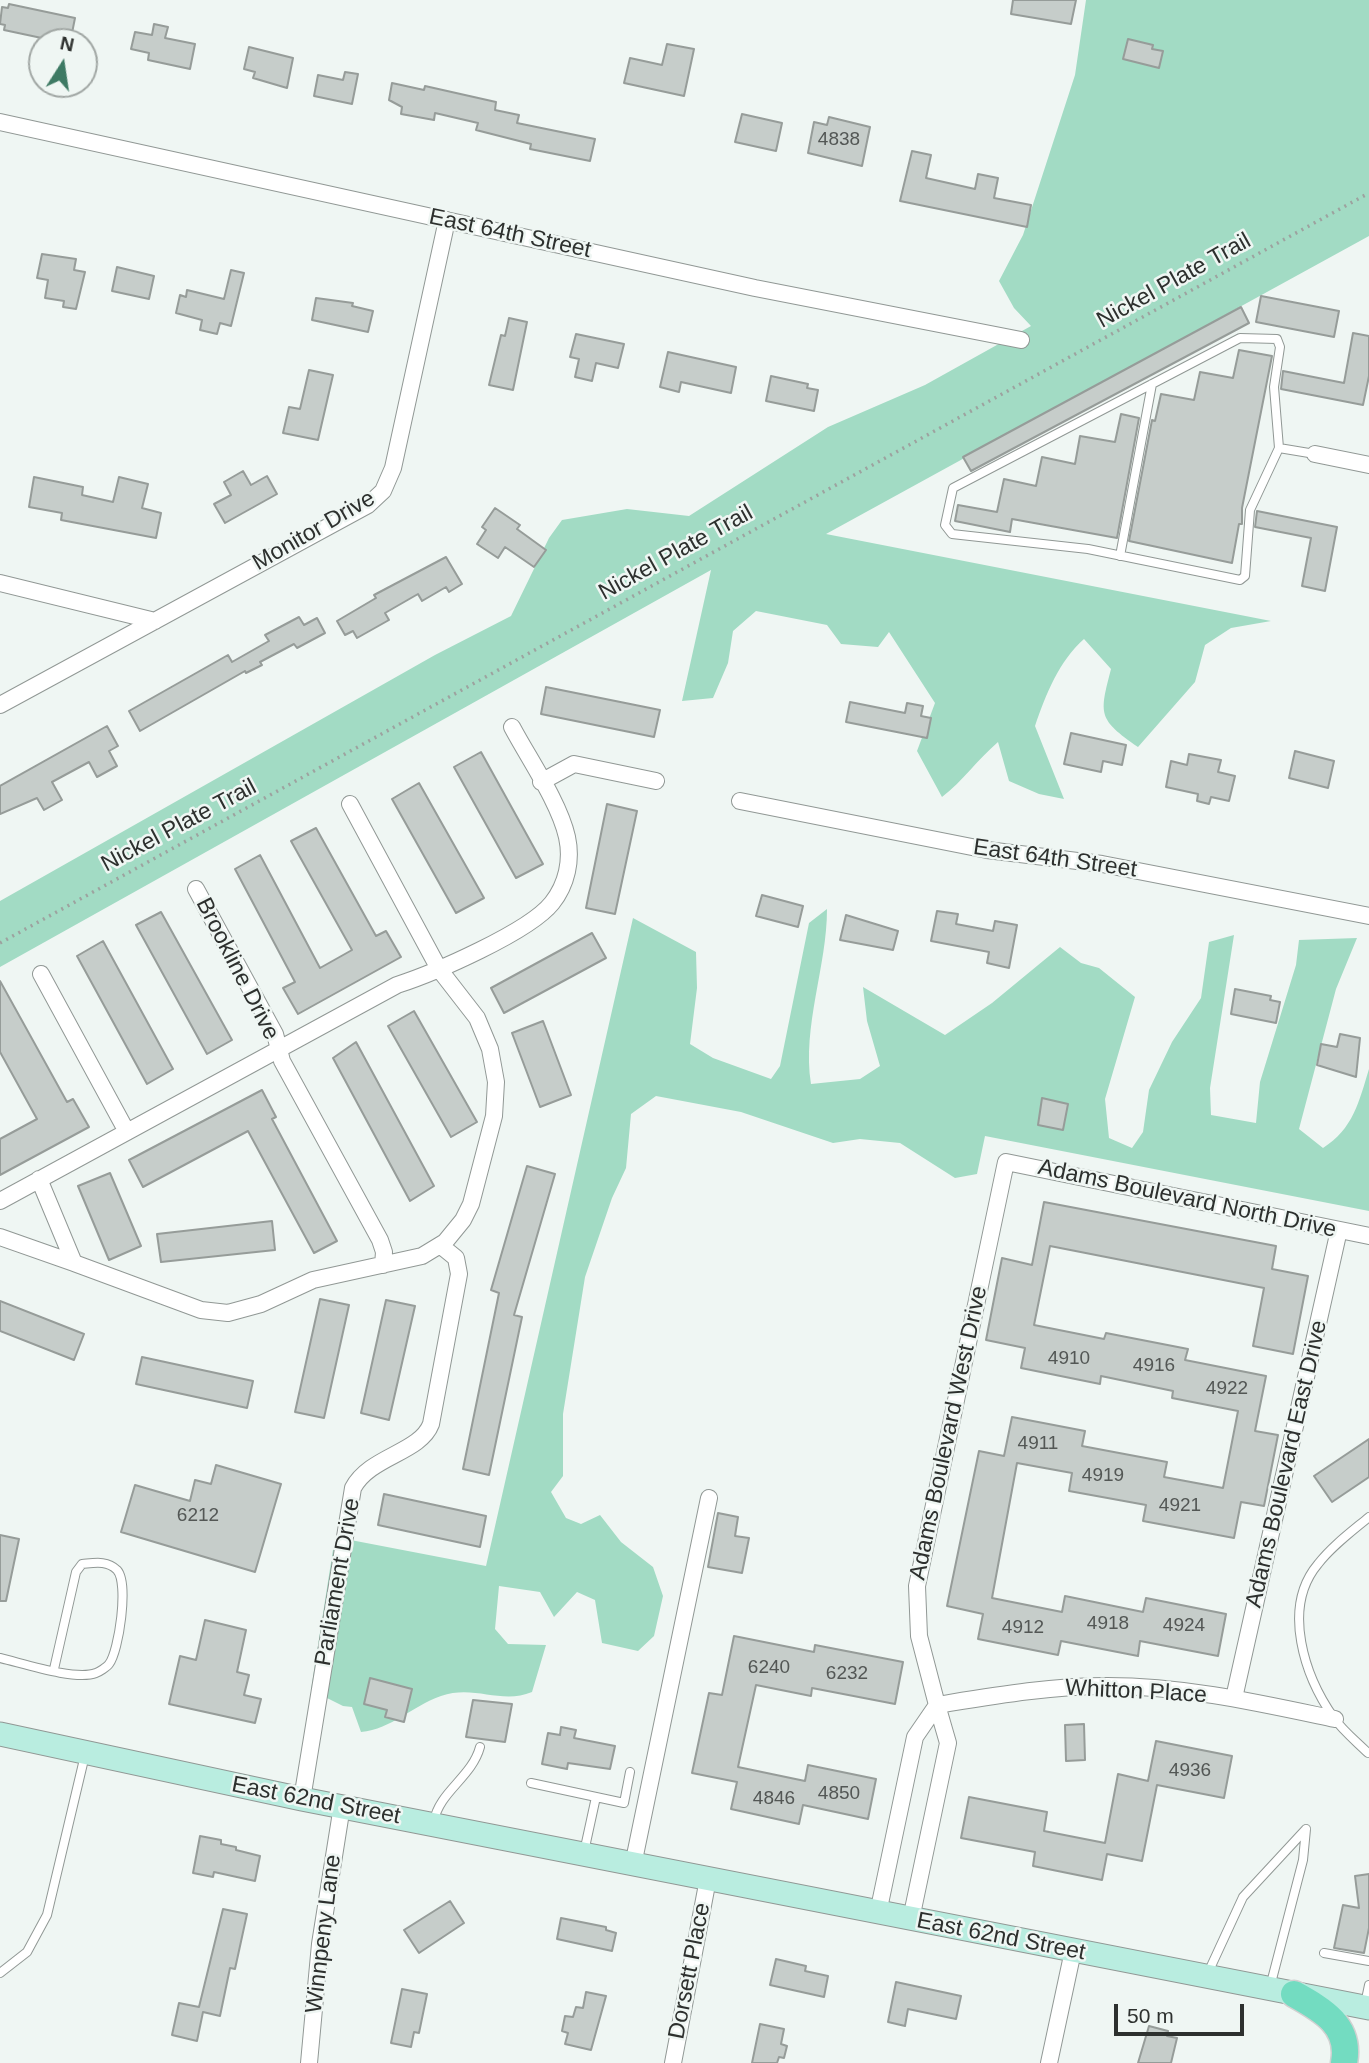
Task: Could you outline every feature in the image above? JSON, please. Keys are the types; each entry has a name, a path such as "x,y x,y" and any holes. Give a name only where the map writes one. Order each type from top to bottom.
{"main road":[{"path":"1282,1992 1324,2011 1337,2025 1347,2048 1344,2063"}],"street":[{"name":"East 64th Street","path":"0,122 764,290 1021,341"},
{"name":"Monitor Drive","path":"0,705 368,505 383,491 393,468 447,220"},
{"path":"1315,454 1369,465"},
{"path":"0,583 155,621"},
{"name":"Brookline Drive","path":"0,1200 397,985 439,969 535,918 552,902 561,888 568,866 568,842 561,820 512,727"},
{"path":"541,782 573,764 656,782"},
{"name":"East 64th Street","path":"740,801 987,850 1102,864 1369,916"},
{"path":"0,1237 201,1310 228,1313 248,1309 313,1280 409,1261 440,1245 457,1229 471,1204 493,1125 496,1082 490,1049 477,1018 439,969 350,804"},
{"name":"Brookline Drive","path":"196,888 275,1034 279,1049"},
{"path":"41,974 127,1132"},
{"path":"279,1049 282,1061 380,1240 384,1252 383,1265"},
{"name":"Adams Boulevard North Drive","path":"1006,1161 1369,1236"},
{"name":"Adams Boulevard West Drive","path":"911,1919 948,1744 919,1636 918,1577 1006,1161"},
{"path":"39,1179 74,1264"},
{"name":"Adams Boulevard East Drive","path":"1234,1698 1339,1230"},
{"name":"Parliament Drive","path":"302,1799 352,1492 369,1468 422,1438 431,1424 459,1274 456,1258 440,1245"},
{"path":"633,1865 709,1498"},
{"name":"Whitton Place","path":"937,1705 1006,1693 1085,1686 1179,1690 1234,1698 1335,1719"},
{"path":"878,1913 915,1737 937,1705"},
{"name":"East 62nd Street","path":"0,1734 302,1799 1367,2008"},
{"name":"Winnpeny Lane","path":"309,2063 320,1944 342,1806"},
{"name":"Dorsett Place","path":"673,2063 708,1879"},
{"path":"1049,2063 1073,1951"}],"lane":[{"path":"1240,338 1277,339 1280,346 1274,387 1279,448 1250,510 1245,576 1240,580 1120,556 952,534 944,525 953,488 1240,338"},
{"path":"1120,556 1152,384"},
{"path":"1279,448 1315,454"},
{"path":"1368,1753 1335,1719 1307,1665 1299,1633 1302,1596 1316,1566 1369,1517"},
{"path":"0,1658 54,1670 79,1675 95,1674 108,1666 114,1653 124,1594 123,1581 117,1570 103,1562 82,1564 76,1572 54,1670"},
{"path":"433,1824 438,1808 472,1768 480,1747"},
{"path":"0,1973 27,1952 47,1915 86,1752"},
{"path":"530,1783 624,1803 630,1772"},
{"path":"583,1855 596,1797"},
{"path":"1206,1978 1243,1897 1306,1829 1282,1992"},
{"path":"1324,1953 1369,1961"},
{"path":"1367,2008 1369,1985"}],"path":[{"name":"Nickel Plate Trail","path":"0,943 1369,193"}],"green space":[{"path":"1086,0 1369,0 1369,236 826,534 1271,621 1231,628 1205,645 1195,682 1138,747 1115,729 1105,715 1105,697 1111,669 1084,639 1060,668 1035,726 1064,799 1039,794 1009,781 998,742 942,797 917,751 935,703 889,632 878,647 841,644 827,625 756,611 733,631 728,663 713,698 682,701 711,570 0,967 0,901 435,655 511,616 549,538 562,520 627,509 689,516 828,427 925,385 1031,326 1014,308 999,281 1023,235 1075,75"},
{"path":"827,909 812,1018 809,1062 811,1084 860,1079 880,1066 867,1021 863,987 945,1035 992,1003 1060,947 1081,963 1099,968 1135,997 1105,1099 1109,1138 1132,1148 1143,1132 1149,1090 1172,1042 1201,998 1209,942 1234,935 1210,1088 1211,1115 1256,1123 1260,1082 1296,965 1299,940 1357,938 1336,989 1299,1129 1323,1148 1333,1141 1354,1114 1369,1069 1369,1211 985,1136 977,1174 955,1178 900,1143 860,1139 833,1143 741,1112 656,1096 631,1114 626,1168 612,1198 585,1277 563,1414 563,1476 551,1492 566,1518 581,1524 600,1515 621,1542 653,1567 663,1596 654,1636 638,1651 602,1643 595,1600 577,1592 554,1617 540,1592 499,1586 495,1629 508,1644 546,1645 532,1692 509,1696 453,1693 431,1700 382,1727 361,1732 352,1707 343,1706 311,1690 335,1537 486,1566 633,918 696,952 697,988 690,1044 713,1058 771,1079 780,1066 809,923"}],"building":[{"path":"1013,0 1076,0 1071,24 1011,14"},
{"path":"9,4 75,18 73,28 28,28 28,35 4,30 5,25 0,24 2,7 8,8"},
{"path":"154,24 168,27 165,38 195,44 190,69 148,60 149,53 131,49 135,32 152,35"},
{"path":"1128,39 1153,45 1152,49 1163,51 1159,68 1123,59"},
{"path":"667,44 694,49 684,96 624,83 630,58 662,65"},
{"path":"249,47 293,58 287,88 253,78 255,72 244,69"},
{"path":"345,72 358,74 352,104 314,96 318,75 343,80"},
{"path":"392,83 424,90 425,86 496,102 495,110 519,115 517,123 595,139 590,161 530,149 531,144 476,130 478,123 435,113 434,120 401,114 402,107 389,100"},
{"path":"742,114 782,123 776,151 735,142"},
{"path":"829,117 870,127 862,166 808,153 814,122 827,125"},
{"path":"912,151 931,155 926,178 975,189 978,174 998,178 994,198 1031,205 1027,227 900,201"},
{"path":"42,254 76,259 74,270 85,272 76,309 63,307 64,301 45,298 48,280 37,278"},
{"path":"117,267 154,276 149,299 112,291"},
{"path":"231,270 244,273 231,326 220,323 217,334 200,330 202,320 176,313 180,295 186,297 187,290 224,299"},
{"path":"1261,296 1339,311 1334,337 1256,322"},
{"path":"316,298 353,303 352,306 373,311 368,332 312,320"},
{"path":"1241,307 1249,323 971,471 963,457"},
{"path":"509,318 527,322 513,390 489,385 501,335 505,336"},
{"path":"1353,333 1369,336 1369,376 1363,405 1281,389 1283,371 1344,383"},
{"path":"576,334 624,344 618,368 596,363 592,381 575,377 579,359 570,357"},
{"path":"1239,350 1272,356 1242,508 1242,524 1239,524 1232,563 1129,541 1152,420 1155,421 1161,394 1194,400 1200,372 1233,378"},
{"path":"668,352 736,367 731,393 681,382 679,392 660,387"},
{"path":"309,370 333,375 318,440 283,433 289,407 300,409"},
{"path":"771,376 808,384 807,388 818,390 814,411 766,401"},
{"path":"1121,414 1139,418 1117,538 1012,519 1010,532 955,521 958,505 997,512 1004,479 1036,486 1042,457 1075,464 1080,436 1115,442"},
{"path":"243,471 251,485 267,476 277,494 225,523 214,504 231,495 224,482"},
{"path":"34,477 83,487 82,495 113,502 119,477 148,484 142,508 161,513 156,538 61,520 62,513 29,507"},
{"path":"495,508 520,525 517,529 546,550 534,567 505,547 498,558 477,544 486,530 482,527"},
{"path":"1257,511 1337,527 1325,591 1302,586 1311,538 1255,527"},
{"path":"446,557 462,584 449,592 446,587 422,601 418,594 385,613 389,620 357,638 353,631 345,635 337,621 376,598 374,595"},
{"path":"299,617 304,625 317,618 325,633 297,648 294,644 260,662 262,665 246,673 245,671 140,731 129,711 228,655 232,662 269,641 265,635"},
{"path":"546,687 660,710 654,737 541,714"},
{"path":"850,702 905,713 907,703 923,706 921,716 931,718 927,738 846,722"},
{"path":"107,726 118,746 109,751 117,766 97,777 89,762 52,782 62,800 44,810 37,798 0,814 0,786"},
{"path":"1071,733 1126,745 1122,765 1103,761 1101,772 1064,764"},
{"path":"1295,751 1334,761 1328,788 1289,778"},
{"path":"481,752 543,864 516,878 454,767"},
{"path":"1189,754 1221,760 1218,772 1235,776 1229,801 1211,797 1209,804 1197,801 1198,794 1166,787 1171,761 1187,765"},
{"path":"419,783 484,898 456,913 392,799"},
{"path":"607,804 637,811 615,914 586,908"},
{"path":"316,828 376,936 386,931 401,957 298,1014 283,988 295,982 235,869 260,855 320,968 352,950 291,841"},
{"path":"762,895 803,906 798,927 756,916"},
{"path":"937,911 958,914 956,924 993,931 995,921 1017,925 1009,968 987,963 989,952 931,941"},
{"path":"161,912 232,1040 207,1054 136,925"},
{"path":"846,915 898,931 893,950 840,940"},
{"path":"592,933 606,958 504,1013 491,988"},
{"path":"103,941 173,1069 147,1084 77,956"},
{"path":"0,981 67,1102 73,1099 89,1127 0,1175 0,1139 37,1119 0,1052"},
{"path":"1235,989 1271,996 1270,1000 1280,1002 1276,1023 1231,1014"},
{"path":"414,1011 477,1122 451,1137 388,1026"},
{"path":"543,1021 571,1095 540,1107 512,1033"},
{"path":"1340,1034 1360,1038 1356,1077 1317,1065 1321,1044 1337,1047"},
{"path":"356,1042 434,1186 410,1201 333,1058"},
{"path":"262,1090 276,1117 272,1119 337,1241 314,1253 248,1131 143,1187 129,1160"},
{"path":"1042,1098 1068,1104 1063,1130 1038,1125"},
{"path":"527,1166 555,1174 514,1315 522,1317 489,1475 463,1469 499,1293 491,1290"},
{"path":"110,1173 141,1246 109,1260 78,1186"},
{"path":"1044,1202 1276,1246 1272,1269 1308,1276 1293,1354 1253,1346 1264,1288 1050,1246 1034,1325 1104,1339 1106,1333 1188,1349 1185,1360 1266,1376 1255,1431 1278,1435 1264,1506 1241,1502 1234,1538 1143,1521 1146,1505 1069,1491 1072,1473 1017,1463 992,1598 1062,1612 1065,1596 1143,1612 1146,1598 1226,1614 1218,1656 1140,1641 1138,1656 1061,1641 1058,1655 978,1639 983,1614 947,1606 979,1451 1004,1456 1012,1417 1085,1431 1082,1446 1167,1462 1164,1477 1223,1488 1238,1411 1172,1398 1173,1391 1101,1376 1100,1384 1021,1368 1025,1348 986,1340 1002,1258 1032,1265"},
{"path":"272,1221 275,1250 161,1262 157,1234"},
{"path":"320,1299 349,1305 324,1418 295,1412"},
{"path":"386,1300 415,1306 389,1420 361,1413"},
{"path":"0,1301 84,1334 74,1360 0,1331"},
{"path":"142,1357 253,1381 247,1408 136,1384"},
{"path":"1369,1439 1369,1477 1332,1502 1314,1476"},
{"path":"216,1465 281,1484 255,1572 121,1532 135,1485 190,1501 195,1480 211,1484"},
{"path":"384,1494 486,1516 480,1547 378,1525"},
{"path":"718,1513 738,1517 735,1536 749,1538 742,1573 708,1567"},
{"path":"0,1535 19,1539 6,1601 0,1601"},
{"path":"205,1620 246,1630 237,1672 249,1675 244,1695 261,1699 255,1723 169,1704 180,1656 196,1660"},
{"path":"734,1636 814,1652 815,1645 903,1662 895,1704 812,1688 811,1696 756,1685 738,1767 805,1781 808,1765 876,1779 868,1819 803,1805 799,1824 731,1809 737,1782 692,1773 709,1693 722,1695"},
{"path":"370,1678 412,1689 404,1722 385,1717 387,1710 364,1704"},
{"path":"473,1700 512,1704 505,1742 466,1737"},
{"path":"1084,1724 1085,1760 1066,1761 1065,1725"},
{"path":"561,1727 576,1730 574,1738 615,1746 610,1769 568,1763 567,1769 542,1764 548,1733 560,1735"},
{"path":"1156,1741 1232,1756 1224,1798 1157,1785 1142,1861 1107,1854 1102,1880 1033,1866 1035,1852 961,1838 969,1797 1047,1812 1044,1831 1105,1843 1118,1774 1148,1781"},
{"path":"200,1836 221,1840 221,1844 260,1856 255,1881 214,1872 213,1877 193,1873"},
{"path":"1369,1874 1369,1928 1364,1953 1334,1948 1343,1905 1359,1908 1355,1876"},
{"path":"450,1901 464,1923 419,1953 404,1930"},
{"path":"223,1909 247,1914 235,1969 230,1968 220,2016 203,2012 197,2041 172,2035 179,2003 199,2007"},
{"path":"561,1918 606,1927 606,1930 616,1933 612,1951 557,1939"},
{"path":"776,1959 806,1966 805,1971 828,1976 824,1997 770,1985"},
{"path":"896,1982 961,1996 956,2019 908,2009 905,2026 888,2022"},
{"path":"402,1989 427,1994 419,2033 414,2032 411,2047 391,2043"},
{"path":"586,1992 606,1996 591,2050 565,2044 568,2033 562,2031 565,2016 573,2017 576,2007 583,2008"},
{"path":"760,2024 784,2029 781,2044 787,2046 784,2058 779,2057 777,2063 752,2063"},
{"path":"1149,2026 1168,2031 1167,2036 1177,2038 1171,2063 1138,2063"}]}
